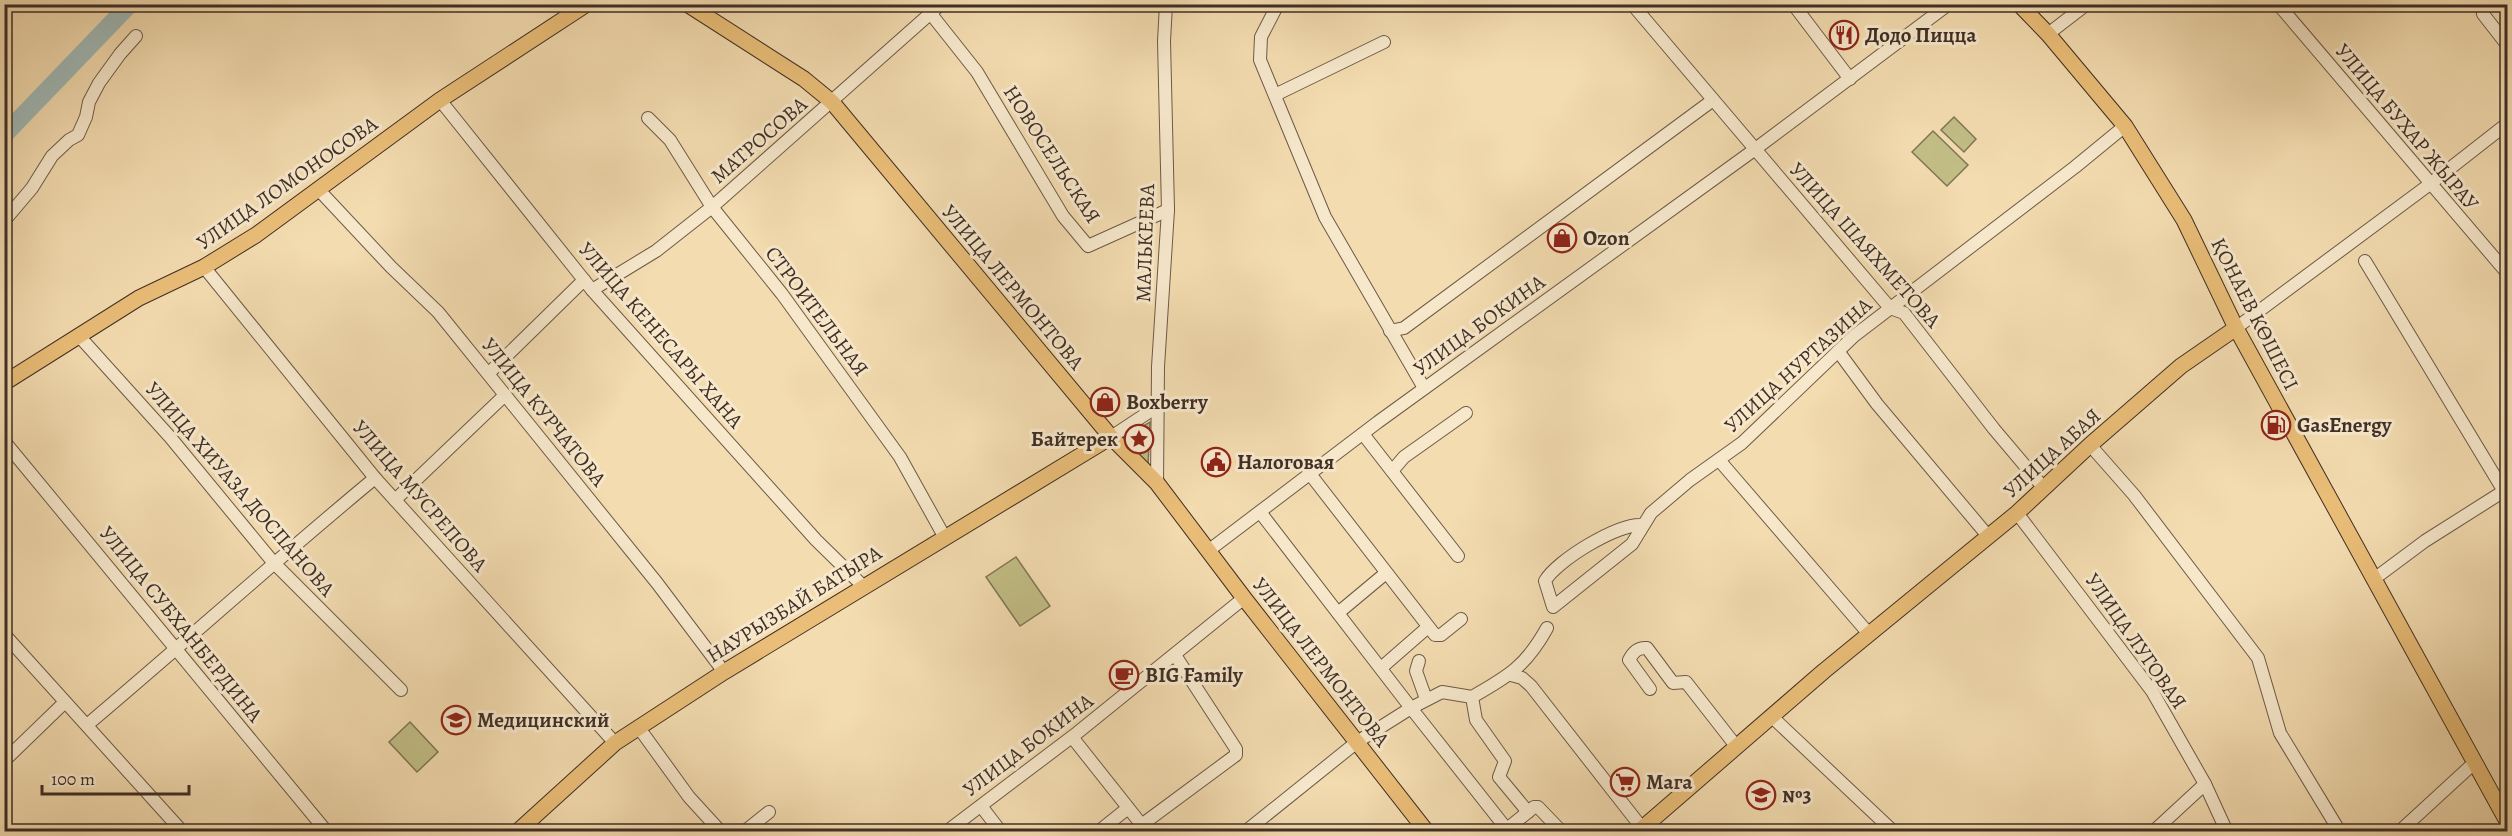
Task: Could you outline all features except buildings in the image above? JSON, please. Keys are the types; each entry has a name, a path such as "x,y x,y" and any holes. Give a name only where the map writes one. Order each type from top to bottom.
{"main road":[{"name":"УЛИЦА ЛОМОНОСОВА","path":"4,383 139,298 204,267 256,235 440,100 587,4"},
{"name":"УЛИЦА ЛЕРМОНТОВА","path":"687,4 804,79 832,102 1111,436 1157,483 1427,831"},
{"name":"ҚОНАЕВ КӨШЕСІ","path":"2019,4 2048,34 2125,126 2184,220 2236,328 2508,824"},
{"name":"УЛИЦА АБАЯ","path":"1640,830 1771,716 2017,513 2043,487 2181,366 2236,328"},
{"name":"НАУРЫЗБАЙ БАТЫРА","path":"522,830 615,743 724,672 1111,436"}],"street":[{"name":"МАТРОСОВА","path":"489,374 588,285 656,251 712,207 941,4"},
{"name":"МАЛЬКЕЕВА","path":"1157,483 1158,406 1168,210 1164,41 1166,4"},
{"path":"1278,4 1261,37 1260,60 1325,217 1424,388"},
{"name":"УЛИЦА ШАЯХМЕТОВА","path":"1632,4 1890,308 1904,313 1994,429 2043,487"},
{"path":"1793,4 1850,79"},
{"name":"УЛИЦА БОКИНА","path":"1208,551 1424,388 1754,150 1948,4"},
{"path":"2048,34 2087,4"},
{"name":"УЛИЦА БУХАР ЖЫРАУ","path":"2278,4 2508,274"},
{"path":"2484,4 2483,14 2508,46"},
{"name":"НОВОСЕЛЬСКАЯ","path":"931,14 976,72 1063,216 1088,246 1168,210"},
{"path":"4,221 32,188 52,156 78,135 86,117 89,102 99,82 136,36"},
{"path":"1275,95 1384,42"},
{"name":"УЛИЦА КЕНЕСАРЫ ХАНА","path":"440,100 588,285 816,540 863,586"},
{"path":"1390,331 1404,328 1713,100"},
{"name":"СТРОИТЕЛЬНАЯ","path":"648,118 670,140 712,207 782,294 900,457 944,537"},
{"name":"УЛИЦА АБАЯ","path":"2236,328 2508,123"},
{"name":"УЛИЦА НУРТАЗИНА","path":"1641,525 1633,525 1614,532 1571,556 1548,576 1545,581 1553,607 1632,544 1641,525 1651,513 1690,480 1742,443 1838,351 2125,126"},
{"name":"УЛИЦА КУРЧАТОВА","path":"318,189 391,267 438,312 657,583 724,672"},
{"path":"2365,261 2506,494 2425,541 2374,579"},
{"name":"УЛИЦА МУСРЕПОВА","path":"204,267 375,478 615,743"},
{"name":"УЛИЦА ХИУАЗА ДОСПАНОВА","path":"79,336 170,437 273,562 401,690"},
{"path":"1838,351 1877,404 1988,536"},
{"path":"395,500 505,394"},
{"path":"1111,436 1158,406"},
{"path":"1392,471 1404,458 1466,414"},
{"path":"1363,434 1458,556"},
{"name":"УЛИЦА СУБХАНБЕРДИНА","path":"4,441 327,831"},
{"path":"2090,445 2134,495 2258,658 2280,733 2340,831"},
{"path":"1719,460 1869,634"},
{"path":"1310,474 1428,627 1438,636 1461,619"},
{"path":"87,725 176,650 273,562 375,478"},
{"path":"1260,512 1508,830 1534,807 1538,807 1562,831"},
{"name":"УЛИЦА ЛУГОВАЯ","path":"2017,513 2152,691 2205,784 2227,831"},
{"path":"1338,613 1386,573"},
{"name":"УЛИЦА БОКИНА","path":"946,831 1072,737 1244,598"},
{"path":"1381,668 1428,627"},
{"path":"1245,831 1357,742 1426,699 1447,691 1472,697 1511,675 1528,659 1547,628"},
{"path":"4,634 180,829"},
{"path":"1650,689 1629,660 1636,650 1642,648 1647,648 1673,682 1686,682 1736,746"},
{"path":"1072,737 1128,808 1136,828 1236,755 1236,749 1175,655"},
{"path":"1419,661 1416,671 1426,699"},
{"path":"1511,675 1522,678 1530,686 1640,830"},
{"path":"1472,697 1476,720 1505,761 1499,777 1528,812"},
{"path":"4,761 65,702"},
{"path":"1771,716 1894,831"},
{"path":"639,728 689,797 721,831"},
{"path":"2399,831 2474,763"},
{"path":"2153,831 2205,784"},
{"path":"981,806 1000,831"},
{"path":"1098,831 1128,808"},
{"path":"744,831 769,812"},
{"path":"4,827 9,831"}],"shaded area":[{"path":"1954,117 1976,139 1964,152 1941,130"},
{"path":"1933,131 1968,165 1947,186 1912,152"},
{"path":"1150,422 1148,466 1123,438"},
{"path":"1016,557 1050,606 1020,626 986,577"},
{"path":"410,722 438,752 417,772 389,742"}],"waterway":[{"path":"4,135 130,4"}],"place":[{"name":"Додо Пицца","path":"1844,35"},
{"name":"Ozon","path":"1562,238"},
{"name":"Boxberry","path":"1105,402"},
{"name":"GasEnergy","path":"2276,425"},
{"name":"Байтерек","path":"1139,439"},
{"name":"Налоговая","path":"1216,462"},
{"name":"BIG Family","path":"1124,675"},
{"name":"Медицинский","path":"456,720"},
{"name":"Мага","path":"1625,782"},
{"name":"№3","path":"1761,795"}]}
